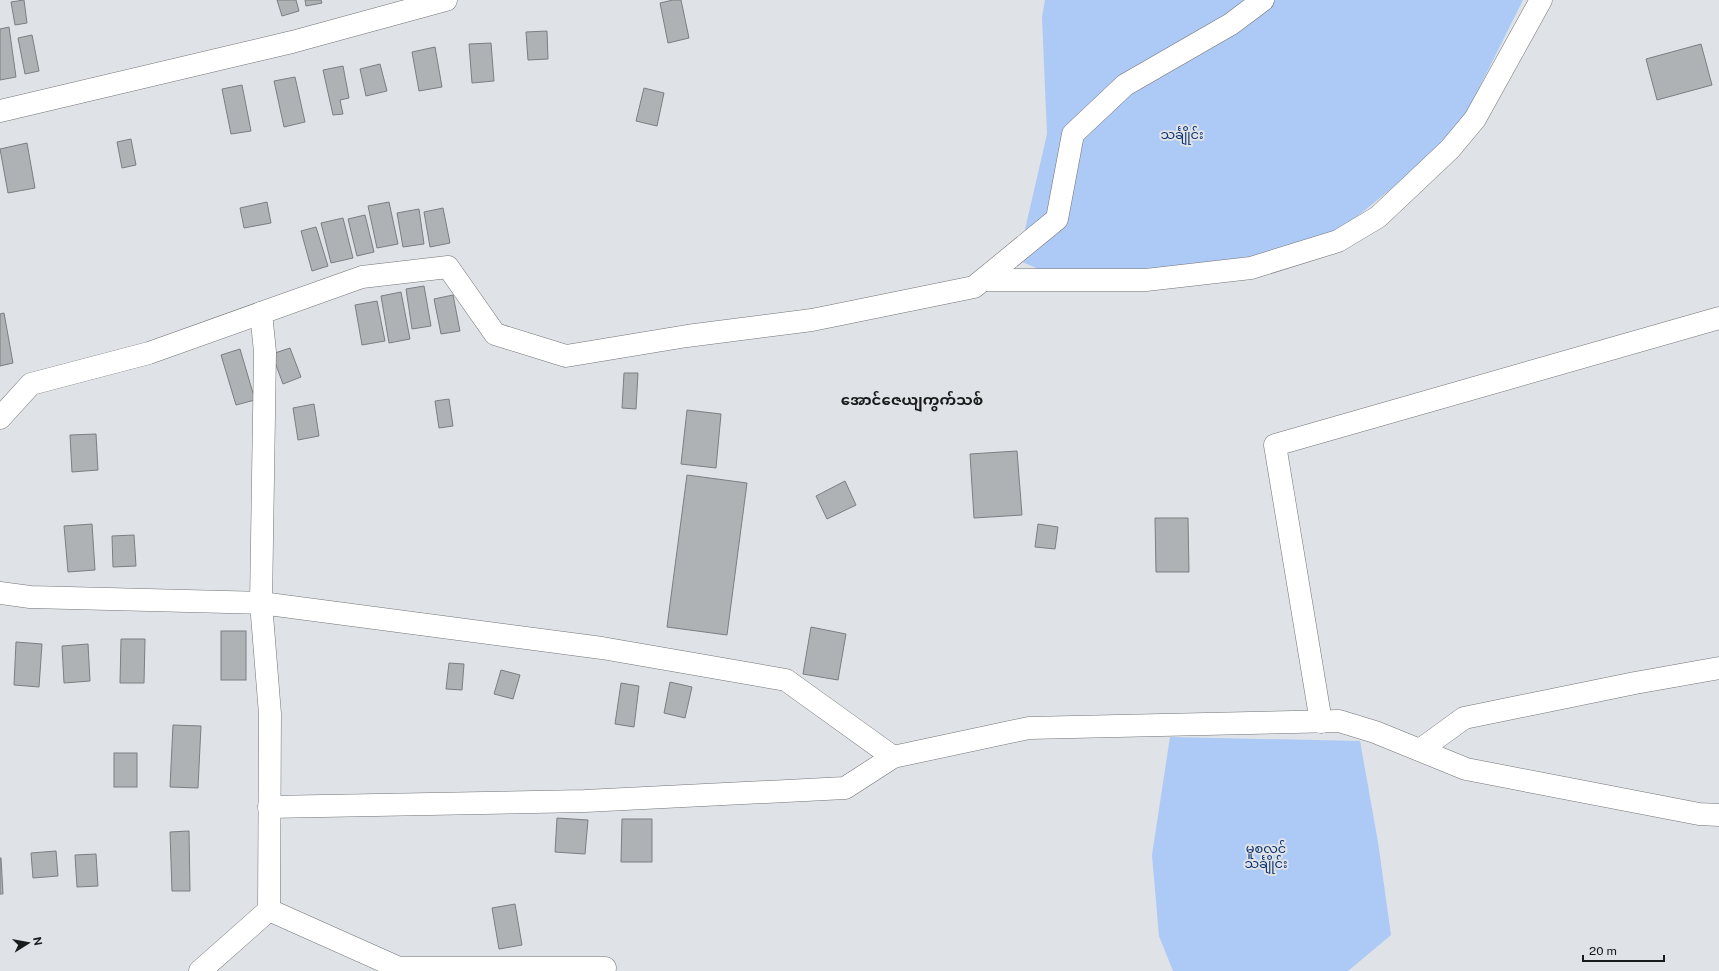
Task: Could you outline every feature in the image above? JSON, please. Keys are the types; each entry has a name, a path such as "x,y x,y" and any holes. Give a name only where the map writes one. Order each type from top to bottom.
{"street":[{"path":"0,111 292,42 446,0"},
{"path":"0,418 31,384 149,353 362,277 448,267 495,334 566,356 687,336 812,320 974,287 1057,219 1074,134 1125,85 1231,24 1262,0"},
{"path":"983,280 1146,280 1251,268 1338,241 1378,217 1450,148 1475,119 1541,0"},
{"path":"200,971 269,910 270,714 261,603 265,352 261,313"},
{"path":"1321,722 1275,445 1719,318"},
{"path":"0,593 30,597 261,603 602,648 786,680 892,757"},
{"path":"1420,750 1464,718 1635,683 1719,668"},
{"path":"270,806 585,801 845,788 892,757 1029,728 1339,721 1375,732 1466,769 1699,814 1719,815"},
{"path":"269,910 399,968 605,968"}],"green space":[{"name":"သင်္ချိုင်း","path":"1045,0 1523,0 1465,116 1419,166 1343,228 1261,259 1183,269 1043,271 1018,260 1047,134 1042,17"},
{"name":"မူစလင် သင်္ချိုင်း","path":"1170,737 1360,741 1378,842 1391,935 1348,971 1173,971 1159,936 1152,855"}],"building":[{"path":"24,0 27,23 15,25 11,2"},
{"path":"277,0 296,0 299,11 282,16"},
{"path":"305,0 321,0 322,3 306,6"},
{"path":"681,0 689,38 668,43 660,3"},
{"path":"9,27 16,77 0,80 0,29"},
{"path":"547,31 548,59 528,60 526,32"},
{"path":"32,35 39,71 25,74 18,38"},
{"path":"491,43 494,81 472,83 469,44"},
{"path":"1701,44 1712,85 1657,100 1646,59"},
{"path":"435,47 442,87 419,91 412,52"},
{"path":"380,64 387,91 366,96 360,69"},
{"path":"343,66 349,98 340,100 343,114 333,115 323,70"},
{"path":"295,77 305,122 284,127 274,81"},
{"path":"242,85 251,131 231,134 222,89"},
{"path":"644,88 664,93 657,126 636,121"},
{"path":"131,139 136,165 122,168 117,142"},
{"path":"27,143 35,188 8,193 0,149"},
{"path":"267,202 271,223 244,228 240,208"},
{"path":"389,202 398,244 377,248 368,206"},
{"path":"443,208 450,243 430,247 424,212"},
{"path":"419,209 424,244 403,247 397,213"},
{"path":"365,215 374,252 357,256 348,219"},
{"path":"343,218 353,258 331,263 321,223"},
{"path":"316,227 328,266 312,271 301,231"},
{"path":"424,286 431,326 412,329 406,289"},
{"path":"401,292 410,339 389,343 381,296"},
{"path":"453,295 460,331 441,334 434,299"},
{"path":"377,301 385,341 362,345 355,305"},
{"path":"4,313 13,363 0,366 0,314"},
{"path":"290,348 301,377 283,384 272,354"},
{"path":"240,349 255,400 236,405 221,355"},
{"path":"624,373 638,373 636,409 622,408"},
{"path":"449,399 453,426 439,428 435,401"},
{"path":"314,404 319,436 298,440 293,408"},
{"path":"687,410 721,414 716,468 681,464"},
{"path":"96,434 98,470 72,472 70,435"},
{"path":"1017,451 1022,515 974,518 970,454"},
{"path":"687,475 747,483 727,635 667,627"},
{"path":"845,481 856,505 827,519 816,496"},
{"path":"1155,518 1188,518 1189,572 1156,572"},
{"path":"92,524 95,570 68,572 64,526"},
{"path":"1038,524 1058,527 1055,549 1035,547"},
{"path":"134,535 136,566 113,567 112,536"},
{"path":"811,627 846,634 838,680 803,674"},
{"path":"221,631 246,631 246,680 221,680"},
{"path":"121,639 145,639 144,683 120,683"},
{"path":"16,642 42,644 39,687 14,685"},
{"path":"88,644 90,681 64,683 62,646"},
{"path":"449,663 464,664 462,690 446,689"},
{"path":"501,670 520,675 513,699 494,694"},
{"path":"670,682 692,687 685,718 664,713"},
{"path":"621,683 639,686 634,727 615,724"},
{"path":"173,725 201,726 198,788 170,787"},
{"path":"114,753 137,753 137,787 114,787"},
{"path":"557,818 588,820 585,854 555,852"},
{"path":"622,819 652,819 652,862 621,862"},
{"path":"189,831 190,891 172,891 170,832"},
{"path":"56,851 58,876 33,878 31,853"},
{"path":"96,854 98,886 77,887 75,855"},
{"path":"1,858 3,894 0,894"},
{"path":"515,904 522,945 499,949 492,908"}],"district":[{"name":"အောင်ဇေယျကွက်သစ်","path":"912,400"}]}
